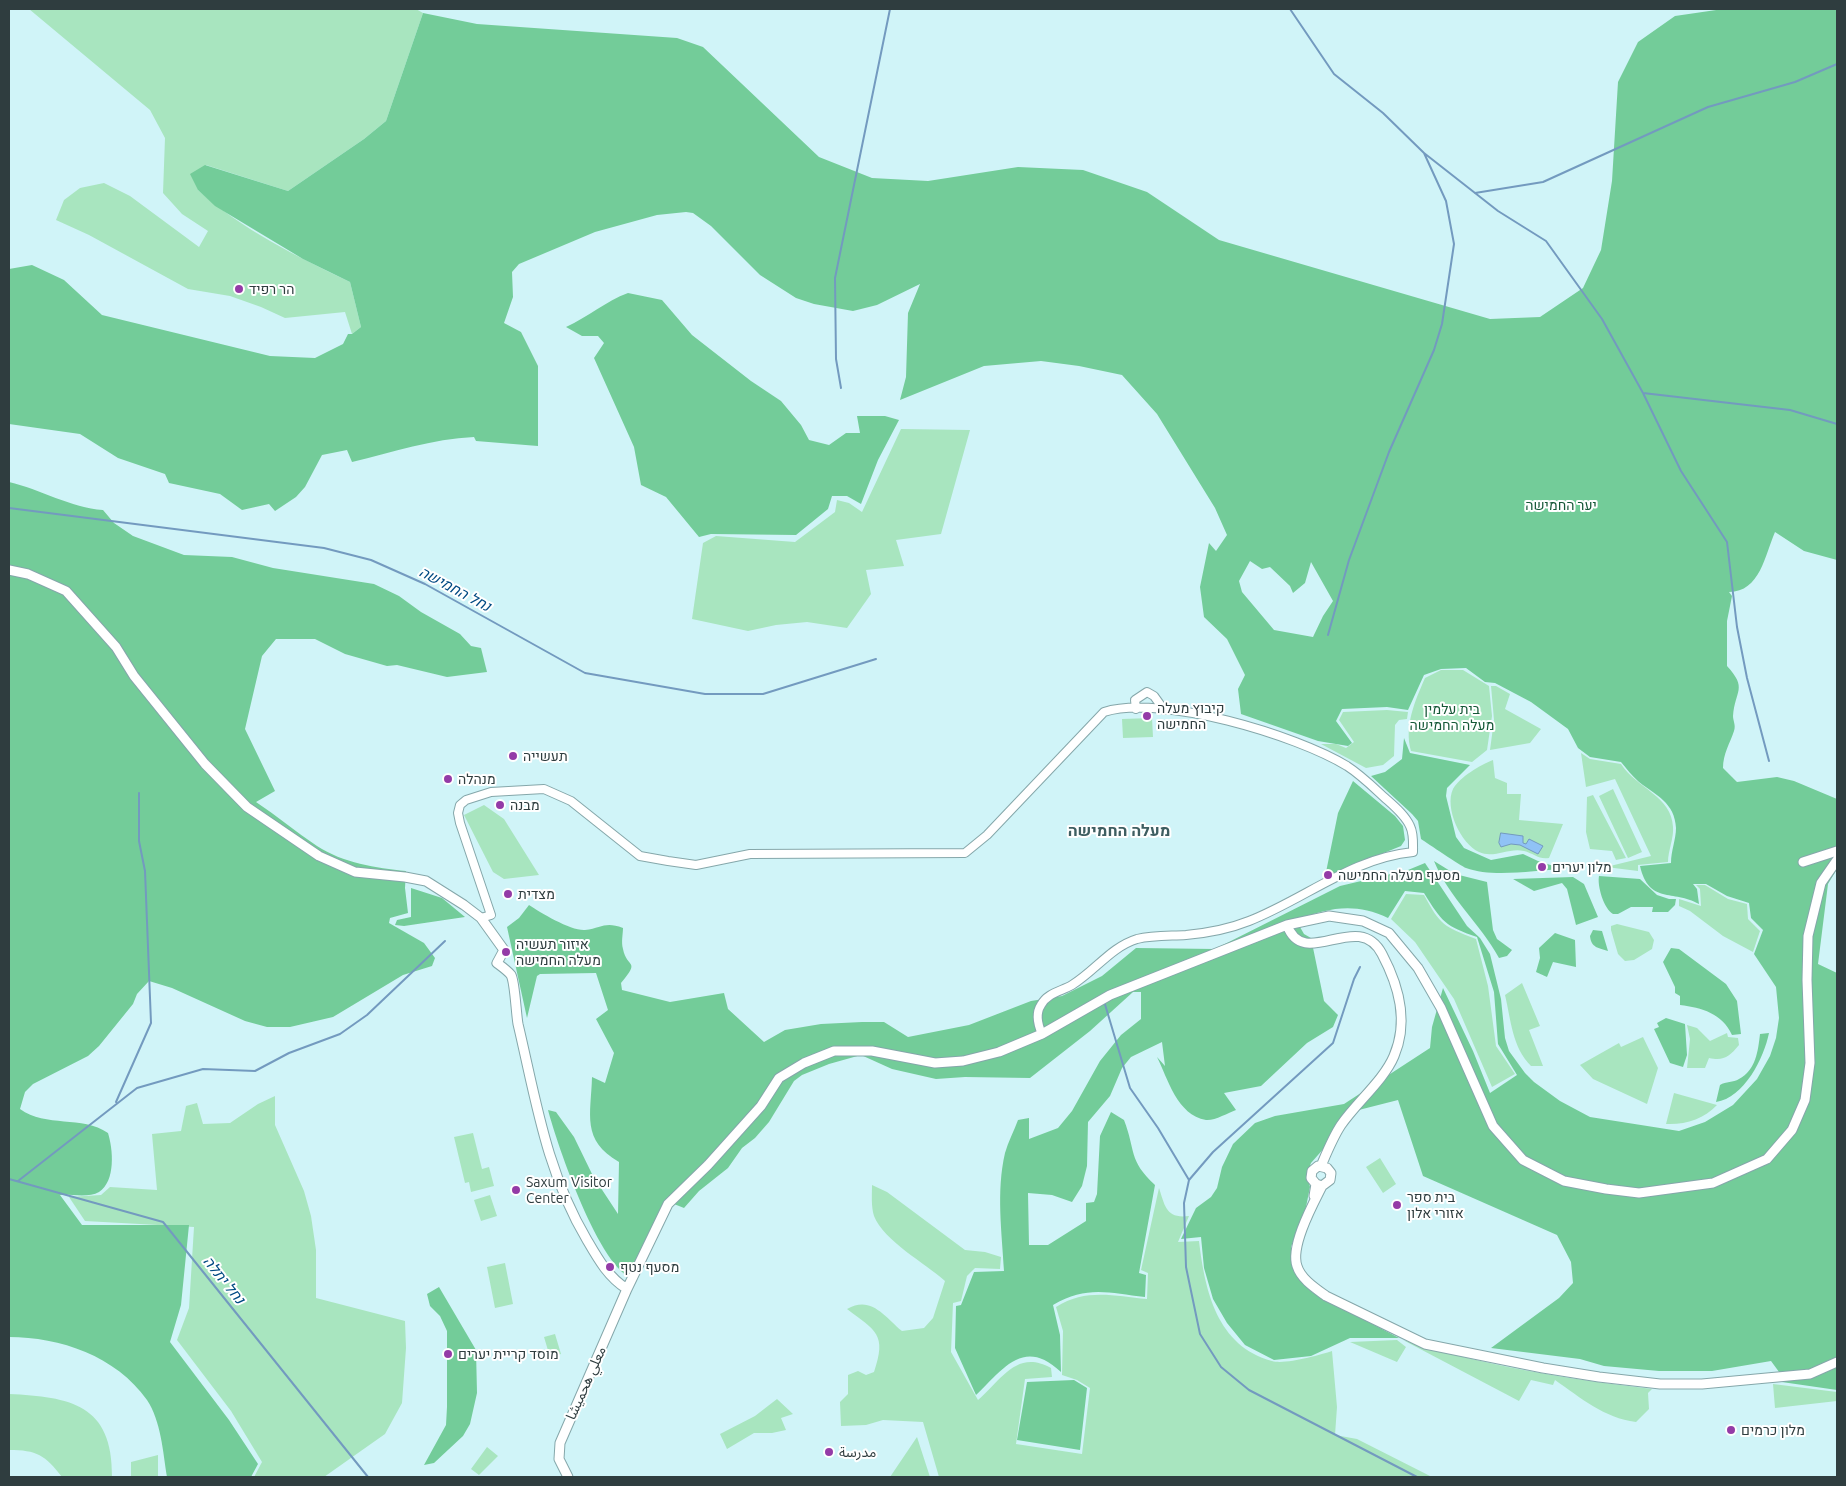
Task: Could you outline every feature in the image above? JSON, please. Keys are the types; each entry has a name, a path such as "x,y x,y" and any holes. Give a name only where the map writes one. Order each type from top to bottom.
{"main road":[{"path":"9,570 28,574 66,591 116,647 134,676 205,764 231,793 247,807 328,860 355,872 426,881 460,902 481,918 504,950 497,963 511,974 514,1006 532,1091 543,1138 557,1180 582,1231 601,1264 613,1278 627,1289"},
{"path":"1803,862 1837,851"},
{"name":"معلي هحميشا","path":"568,1477 559,1459 560,1444 627,1289 668,1204 708,1165 761,1106 779,1078 804,1063 834,1052 872,1051 935,1063 954,1062 999,1052 1042,1034 1110,995 1287,925 1328,916 1362,921 1389,933 1418,968 1441,1008 1493,1126 1523,1160 1564,1181 1639,1193 1713,1183 1767,1159 1792,1130 1806,1100 1810,1063 1806,980 1808,936 1821,883 1837,860"},
{"path":"1287,925 1292,937 1302,944 1315,944 1347,937 1364,938 1377,945 1398,992 1403,1017 1394,1056 1340,1127 1321,1166"},
{"path":"1329,1149 1330,1180 1319,1185 1296,1249 1297,1266 1305,1279 1326,1296 1425,1344 1543,1368 1660,1384 1702,1384 1789,1377 1810,1374 1837,1362"},
{"path":"1319,1185 1312,1181 1311,1173 1316,1167 1321,1166 1330,1170"}],"street":[{"path":"1136,709 1135,700 1147,692 1154,696 1164,710"},
{"path":"481,918 491,914 460,823 458,813 460,805 466,800 491,792 544,789 571,801 640,856 696,865 750,854 965,853 987,835 1104,712 1115,708 1164,710 1219,718 1256,728 1295,742 1339,762 1360,776 1406,820 1412,834 1413,852 1344,872 1264,914 1236,925 1204,934 1144,938 1127,943 1111,952 1087,975 1048,997 1042,1004 1038,1017 1042,1034"}],"green space":[{"path":"29,9 416,9 423,13 386,121 364,139 288,191 206,165 198,190 251,230 350,282 361,327 352,334 345,312 285,318 230,296 188,289 89,235 56,220 64,200 80,188 104,183 130,196 199,247 208,231 182,214 163,193 165,138 150,110"},
{"name":"יער החמישה","path":"1723,9 1837,9 1837,560 1804,551 1775,532 1755,579 1748,586 1729,592 1732,596 1727,621 1727,666 1737,680 1739,690 1733,716 1735,729 1725,753 1723,768 1737,782 1777,777 1794,781 1837,799 1837,869 1828,884 1818,964 1837,973 1837,1390 1768,1380 1782,1376 1771,1361 1712,1371 1659,1371 1604,1366 1580,1359 1491,1348 1559,1298 1573,1283 1571,1262 1557,1235 1423,1176 1398,1100 1343,1114 1325,1147 1311,1163 1307,1174 1310,1187 1306,1207 1291,1247 1292,1267 1312,1292 1399,1338 1350,1338 1311,1356 1274,1360 1245,1345 1227,1323 1213,1299 1204,1268 1201,1237 1181,1239 1196,1208 1211,1197 1217,1188 1222,1167 1233,1144 1255,1123 1275,1116 1344,1104 1430,1048 1432,1027 1443,988 1473,1051 1490,1093 1517,1075 1498,1044 1494,992 1477,937 1458,930 1445,922 1435,911 1424,893 1405,891 1388,918 1364,910 1342,908 1320,912 1296,920 1304,934 1311,938 1324,1001 1338,1015 1333,1027 1307,1043 1261,1086 1224,1093 1236,1110 1209,1120 1196,1117 1188,1111 1175,1095 1157,1057 1165,1066 1162,1042 1131,1057 1122,1068 1110,1096 1088,1122 1087,1166 1082,1186 1072,1202 1052,1195 1028,1193 1029,1245 1048,1245 1086,1221 1086,1203 1094,1202 1097,1194 1100,1136 1111,1112 1124,1120 1136,1162 1155,1185 1139,1273 1146,1275 1145,1297 1098,1292 1077,1295 1053,1305 1060,1335 1061,1372 1048,1362 1036,1357 1025,1357 1015,1360 1005,1367 976,1395 955,1348 956,1306 961,1305 974,1272 1004,1271 1000,1212 1002,1168 1005,1153 1018,1120 1029,1118 1029,1139 1058,1128 1072,1111 1100,1061 1121,1035 1141,1019 1141,992 1133,992 1090,1031 1030,1078 965,1077 936,1079 892,1069 861,1055 829,1064 802,1075 794,1081 769,1122 755,1138 742,1148 728,1168 699,1191 684,1208 669,1202 634,1279 621,1271 607,1254 594,1231 570,1176 548,1110 556,1112 574,1137 593,1176 618,1214 619,1162 607,1154 599,1145 593,1135 590,1115 592,1077 605,1083 614,1053 596,1019 608,1010 596,973 540,974 537,976 527,1018 507,927 519,918 529,905 556,921 579,930 608,925 623,928 623,949 631,967 621,983 622,990 670,1002 724,993 728,1009 764,1042 785,1030 821,1024 862,1022 884,1022 908,1037 969,1025 1031,1001 1062,996 1102,976 1136,948 1215,949 1340,886 1408,870 1425,863 1467,926 1480,938 1490,954 1501,999 1505,1038 1509,1051 1534,1082 1560,1101 1590,1117 1679,1131 1705,1122 1733,1105 1757,1079 1770,1056 1776,1038 1779,1018 1776,987 1754,954 1763,930 1751,918 1749,903 1727,896 1706,884 1693,884 1697,889 1699,904 1680,897 1663,894 1649,886 1640,866 1671,863 1676,832 1675,819 1664,801 1636,780 1621,762 1590,757 1578,748 1568,729 1531,702 1495,683 1485,682 1466,668 1441,669 1424,675 1408,710 1387,707 1342,709 1336,721 1352,743 1348,746 1318,741 1241,714 1238,689 1245,675 1227,639 1204,617 1200,587 1209,543 1216,551 1227,535 1215,508 1157,414 1122,375 1079,366 1041,361 984,366 900,400 906,377 908,313 920,284 877,305 853,311 814,304 796,298 760,275 711,226 693,213 686,212 657,215 595,232 519,264 512,272 513,297 504,323 521,332 538,366 538,446 476,441 474,437 428,443 352,462 347,450 322,455 305,487 296,497 275,511 269,504 242,510 220,494 169,483 165,474 118,458 80,434 9,424 9,269 32,265 64,280 102,315 270,356 315,358 343,344 348,334 352,334 361,327 350,282 303,259 215,206 198,190 190,174 205,165 288,191 364,139 386,121 423,13 477,24 677,38 703,47 819,157 872,178 928,181 1018,167 1083,170 1147,192 1219,240 1490,319 1540,317 1583,288 1601,250 1612,181 1618,82 1638,42 1675,16","holes":["1250,561 1262,569 1270,567 1290,586 1293,593 1305,583 1311,562 1333,601 1313,637 1274,630 1242,592 1239,581"]},
{"path":"628,293 662,300 692,335 751,381 781,401 801,425 809,440 829,445 846,433 860,433 857,416 885,416 899,420 878,460 861,504 847,496 832,496 828,509 796,535 711,534 699,537 666,497 641,485 634,447 594,358 604,343 598,336 582,336 566,327 612,300"},
{"path":"901,429 970,430 941,534 896,540 904,566 866,570 871,594 847,628 807,622 776,625 748,631 692,619 703,543 716,536 795,542 835,512 837,500 849,503 862,512"},
{"path":"9,482 79,506 103,510 114,523 133,536 184,555 232,557 273,568 374,584 399,596 421,612 460,634 471,646 481,648 487,672 447,677 397,665 387,666 345,654 315,639 276,639 262,656 245,729 275,791 256,802 327,852 360,864 406,871 405,888 408,913 390,918 389,923 424,943 435,958 432,966 403,975 333,1017 290,1027 267,1027 245,1021 172,988 149,981 137,994 133,1004 99,1046 88,1056 33,1084 25,1092 20,1109 30,1115 41,1118 87,1124 108,1133 112,1164 111,1173 104,1187 99,1192 90,1195 60,1195 82,1225 189,1225 181,1305 170,1342 229,1420 258,1464 251,1477 167,1477 161,1437 152,1408 134,1385 120,1372 86,1352 67,1345 28,1338 9,1337"},
{"name":"בית עלמין מעלה החמישה","path":"1441,670 1463,670 1489,686 1492,716 1487,750 1472,762 1411,751 1409,742 1410,723 1418,696 1425,678"},
{"path":"1491,686 1496,686 1510,694 1505,709 1541,729 1530,743 1490,750 1494,720"},
{"path":"1387,710 1408,712 1407,719 1399,720 1395,725 1394,756 1383,765 1366,768 1321,744 1336,744 1346,748 1354,742 1339,720 1343,712"},
{"path":"1152,718 1153,737 1123,738 1122,719"},
{"path":"1404,738 1410,753 1470,765 1447,788 1446,796 1456,837 1464,848 1491,860 1523,854 1563,869 1514,873 1477,871 1466,868 1421,839 1418,821 1371,776 1385,772 1402,759"},
{"path":"1581,753 1590,759 1621,764 1635,780 1667,807 1673,827 1668,862 1638,865 1638,871 1606,867 1651,856 1615,779 1586,787"},
{"path":"1493,760 1495,778 1507,783 1507,794 1521,794 1519,820 1563,824 1549,858 1542,858 1518,850 1485,854 1472,848 1460,834 1451,806 1453,789 1460,780 1471,772"},
{"path":"1353,781 1395,816 1403,826 1405,840 1401,846 1325,877 1338,813"},
{"path":"1613,789 1642,852 1628,858 1599,796"},
{"path":"1593,795 1626,858 1616,860 1612,851 1590,849 1586,832 1587,797"},
{"path":"484,805 504,819 539,875 504,879 493,872 464,815"},
{"path":"1434,861 1455,874 1487,882 1493,930 1497,939 1512,950 1507,956 1499,958 1483,933 1456,899"},
{"path":"1599,876 1640,879 1657,895 1676,899 1675,905 1668,912 1652,912 1653,907 1631,907 1618,914 1613,914 1602,897"},
{"path":"1573,877 1584,884 1598,917 1576,925 1567,889 1562,883 1534,891 1513,879"},
{"path":"1696,885 1705,885 1728,899 1747,904 1748,919 1760,931 1753,952 1723,936 1690,911 1679,906 1679,899 1701,906 1700,889"},
{"path":"411,888 442,898 465,917 404,926 395,925 397,920 411,917"},
{"path":"1406,894 1424,895 1444,924 1476,939 1488,986 1496,1046 1515,1074 1492,1087 1454,999 1415,942 1391,919"},
{"path":"1617,924 1649,932 1654,940 1652,949 1634,960 1625,961 1618,954 1611,930 1611,926"},
{"path":"1593,930 1602,931 1608,951 1596,947 1592,943 1590,936"},
{"path":"1555,933 1575,940 1576,967 1553,962 1547,977 1536,972 1540,958 1539,948"},
{"path":"1671,948 1679,949 1726,984 1737,1001 1741,1034 1732,1035 1723,1021 1710,1013 1680,1005 1680,996 1675,993 1675,987 1663,962"},
{"path":"1522,983 1540,1026 1529,1030 1543,1066 1531,1066 1520,1050 1513,1033 1505,995"},
{"path":"1666,1018 1685,1024 1687,1055 1683,1067 1670,1063 1654,1029 1659,1027 1657,1023"},
{"path":"1687,1025 1697,1028 1710,1041 1727,1033 1728,1037 1738,1038 1739,1045 1726,1057 1719,1059 1709,1058 1705,1068 1687,1068 1690,1039"},
{"path":"1769,1033 1763,1054 1744,1085 1726,1099 1716,1102 1720,1085 1737,1080 1749,1071 1755,1060 1760,1034"},
{"path":"1643,1037 1658,1068 1647,1104 1593,1079 1580,1065 1619,1043 1621,1047"},
{"path":"1674,1093 1717,1105 1706,1114 1694,1120 1666,1124"},
{"path":"275,1096 275,1125 304,1191 311,1216 316,1250 316,1298 405,1321 406,1348 402,1403 385,1434 324,1477 254,1477 262,1462 231,1411 177,1340 189,1308 194,1227 85,1221 69,1197 101,1195 110,1187 157,1190 152,1134 181,1131 186,1106 197,1103 203,1124 230,1123 258,1104"},
{"path":"473,1133 482,1169 489,1167 494,1186 471,1192 469,1182 465,1183 454,1137"},
{"path":"1380,1158 1396,1184 1383,1193 1366,1167"},
{"path":"872,1185 887,1192 965,1250 985,1252 1001,1257 1000,1269 975,1268 967,1276 961,1301 953,1303 951,1352 978,1400 1003,1376 1019,1364 1039,1363 1051,1368 1052,1377 1025,1379 1016,1444 1082,1454 1090,1388 1077,1380 1062,1375 1063,1331 1056,1307 1078,1297 1089,1295 1112,1295 1147,1299 1148,1273 1141,1270 1159,1188 1165,1206 1171,1213 1189,1216 1178,1242 1199,1241 1210,1297 1226,1330 1238,1343 1253,1354 1278,1362 1302,1359 1332,1351 1337,1407 1335,1435 1357,1439 1432,1477 939,1477 923,1422 883,1420 866,1425 841,1426 840,1402 848,1394 848,1375 858,1371 866,1375 874,1372 879,1349 879,1341 872,1329 847,1309 863,1304 877,1309 902,1331 924,1328 933,1318 945,1281 896,1243 879,1225 873,1212"},
{"path":"490,1195 497,1216 481,1221 474,1200"},
{"path":"505,1263 513,1304 495,1308 487,1267"},
{"path":"439,1287 476,1350 477,1393 470,1424 463,1436 434,1463 424,1465 446,1425 447,1331 440,1316 430,1306 427,1294"},
{"path":"555,1334 561,1354 550,1357 544,1337"},
{"path":"1397,1340 1406,1347 1397,1362 1350,1342"},
{"path":"1403,1340 1495,1364 1589,1381 1652,1389 1648,1393 1649,1409 1636,1422 1624,1420 1603,1412 1555,1380 1553,1385 1531,1380 1519,1401"},
{"path":"1074,1380 1087,1388 1080,1450 1017,1440 1027,1382"},
{"path":"1773,1384 1837,1392 1837,1401 1775,1408"},
{"path":"9,1394 51,1398 69,1402 84,1409 96,1419 105,1434 110,1453 112,1477 62,1477 40,1455 27,1451 9,1450"},
{"path":"777,1399 793,1414 781,1418 786,1430 772,1433 754,1433 727,1449 720,1434 755,1416"},
{"path":"917,1437 930,1477 890,1477"},
{"path":"487,1447 498,1456 479,1475 471,1469"},
{"path":"158,1455 158,1477 131,1477 131,1462"}],"water":[{"path":"1501,833 1523,836 1523,843 1526,844 1529,839 1543,846 1538,854 1520,845 1511,844 1501,847 1499,843"}],"waterway":[{"path":"841,388 836,359 835,278 890,9"},
{"path":"1290,9 1334,74 1383,113 1424,153 1446,201 1454,244 1442,324 1434,350 1389,452 1349,560 1328,635"},
{"path":"1475,193 1543,182 1708,107 1795,82 1837,64"},
{"path":"1424,153 1498,211 1546,241 1602,319 1643,393 1681,471 1727,542 1737,627 1747,678 1769,761"},
{"path":"1643,393 1790,410 1837,424"},
{"name":"נחל החמישה","path":"9,508 324,548 371,560 425,584 585,673 705,694 763,694 876,659"},
{"path":"116,1102 151,1023 145,871 139,841 139,793"},
{"path":"18,1181 137,1088 203,1069 255,1071 289,1053 340,1034 367,1015 445,941"},
{"path":"1360,967 1354,979 1333,1043 1213,1152 1189,1180 1184,1203 1186,1267 1200,1334 1221,1367 1249,1390 1417,1477"},
{"path":"1104,1001 1130,1088 1158,1128 1189,1180"},
{"name":"נחל יתלה","path":"9,1179 163,1222 368,1477"}],"place":[{"name":"הר רפיד","path":"239,289"},
{"name":"קיבוץ מעלה החמישה","path":"1147,716"},
{"name":"תעשייה","path":"513,756"},
{"name":"מנהלה","path":"448,779"},
{"name":"מבנה","path":"500,805"},
{"name":"מלון יערים","path":"1542,867"},
{"name":"מסעף מעלה החמישה","path":"1328,875"},
{"name":"מצדית","path":"508,894"},
{"name":"איזור תעשיה מעלה החמישה","path":"506,952"},
{"name":"Saxum Visitor Center","path":"516,1190"},
{"name":"בית ספר אזורי אלון","path":"1397,1205"},
{"name":"מסעף נטף","path":"610,1267"},
{"name":"מוסד קריית יערים","path":"448,1354"},
{"name":"מלון כרמים","path":"1731,1430"},
{"name":"مدرسة","path":"829,1452"}],"district":[{"name":"מעלה החמישה","path":"1119,831"}]}
